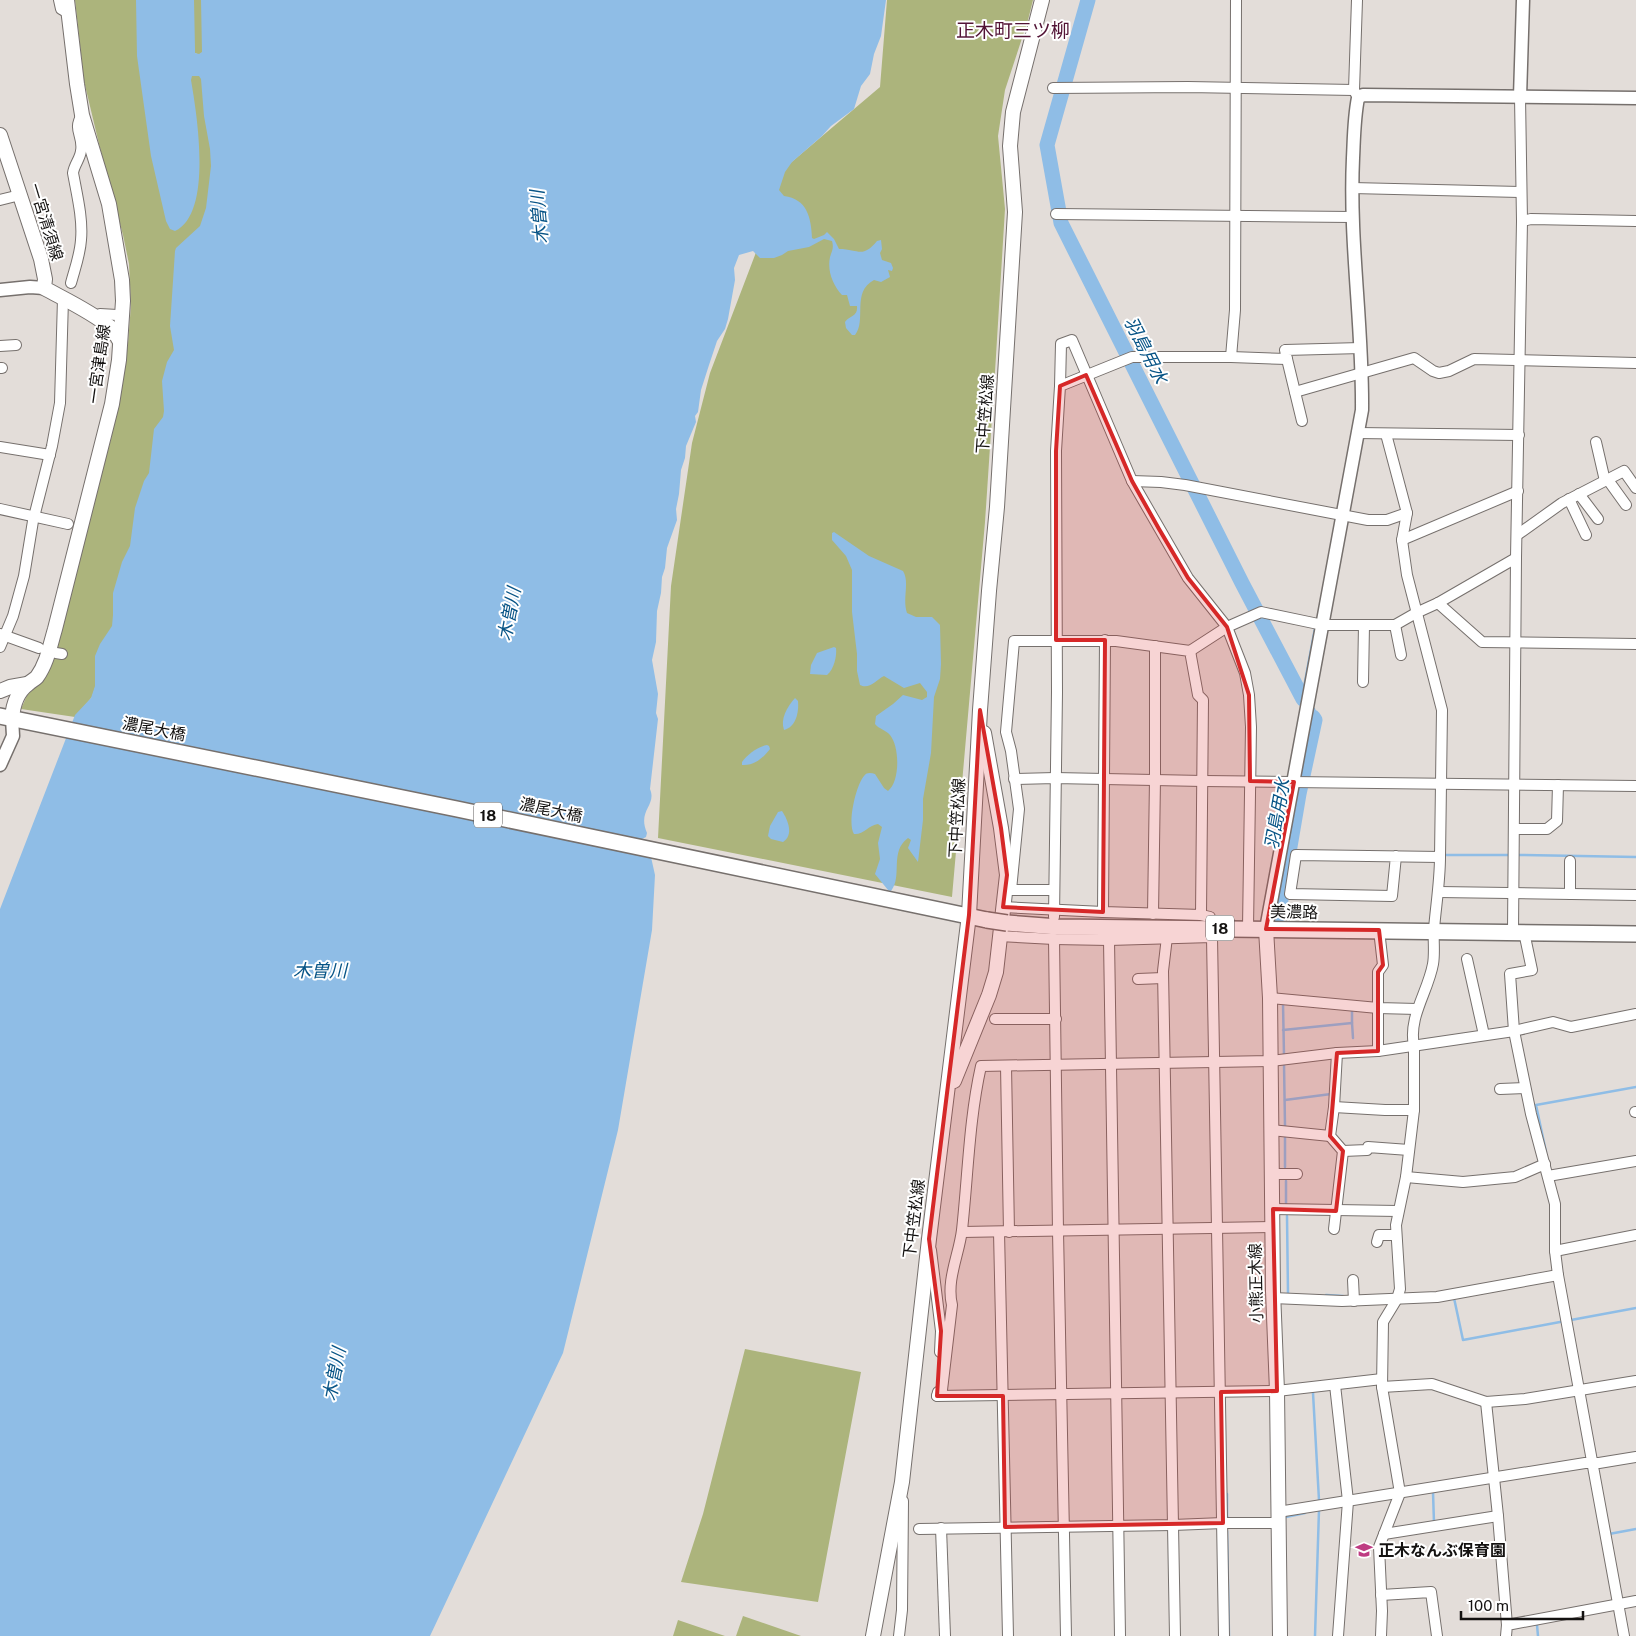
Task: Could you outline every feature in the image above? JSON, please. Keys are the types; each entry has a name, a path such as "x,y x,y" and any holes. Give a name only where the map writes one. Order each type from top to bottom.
{"main road":[{"name":"下中笠松線","path":"873,1636 902,1482 968,915 980,710 997,507 1015,212 1010,146 1014,112 1042,0"},
{"name":"一宮津島線","path":"12,718 13,706 27,684 36,678 45,661 55,630 112,404 119,360 122,280 109,204 82,115 67,6"},
{"name":"一宮清須線","path":"0,135 41,259 44,288"},
{"path":"44,288 111,327 119,340"},
{"path":"0,692 10,686 27,684"},
{"path":"945,1116 955,1077 989,995 996,972 1003,929 1006,875 1001,828 980,710"},
{"name":"濃尾大橋","path":"12,718 952,912"},
{"name":"美濃路","path":"952,912 987,920 1003,929 1058,926 1213,932 1248,928 1636,934"},
{"name":"小熊正木線","path":"1266,929 1270,998 1273,1298 1277,1391 1280,1636"}],"street":[{"path":"59,0 62,9 67,6"},
{"path":"1231,357 1234,310 1236,0"},
{"path":"1283,893 1322,625 1362,410 1362,373 1352,218 1357,0"},
{"path":"1523,0 1520,96 1520,192 1522,221 1513,893 1518,932 1532,970 1510,974 1514,1031 1531,1114 1555,1204 1554,1251 1624,1636"},
{"path":"1053,88 1236,88 1363,95 1636,98"},
{"path":"71,282 79,254 81,238 73,174 82,148 77,128 82,115"},
{"path":"1352,188 1520,192"},
{"path":"0,200 20,195"},
{"path":"1056,214 1352,218"},
{"path":"1522,221 1530,219 1636,221"},
{"path":"0,290 30,287 44,288"},
{"path":"0,646 2,635 24,576 34,517 50,456 60,403 63,299"},
{"path":"95,317 100,314 117,315"},
{"path":"1054,914 1056,451 1061,344 1072,340 1132,482 1188,578 1227,627 1245,672 1249,695 1251,728 1248,928"},
{"path":"0,346 16,345"},
{"path":"1302,421 1285,350 1360,348"},
{"path":"1060,386 1127,359 1231,357 1287,360"},
{"path":"1295,392 1414,358 1439,373 1449,371 1474,359 1636,363"},
{"path":"1358,433 1519,435"},
{"path":"1381,1636 1379,1547 1400,1493 1382,1383 1382,1322 1397,1300 1400,1289 1396,1234 1398,1211 1406,1177 1414,1110 1414,1021 1428,984 1433,963 1434,930 1439,892 1442,783 1442,710 1407,575 1402,540 1407,513 1386,434"},
{"path":"1596,442 1607,480 1626,505"},
{"path":"0,446 50,456"},
{"path":"1517,535 1569,499 1624,471 1636,488"},
{"path":"1132,482 1162,482 1185,485 1368,520 1388,520 1407,513"},
{"path":"1402,540 1518,491"},
{"path":"1579,494 1598,519"},
{"path":"1569,499 1586,534"},
{"path":"0,509 68,524"},
{"path":"1054,890 1011,890 1019,809 1011,751 1006,732 1014,641 1105,640 1190,651 1227,627 1256,614 1322,625 1395,625 1416,613 1438,604 1516,558"},
{"path":"1438,604 1482,642 1636,644"},
{"path":"1363,682 1364,625"},
{"path":"1395,625 1401,655"},
{"path":"2,635 39,648"},
{"path":"1103,912 1105,640"},
{"path":"1152,914 1155,646"},
{"path":"1190,651 1198,695 1203,700 1201,915"},
{"path":"0,765 13,736 12,718"},
{"path":"1014,779 1104,778 1203,781 1636,786"},
{"path":"1514,829 1547,829 1556,821 1558,785"},
{"path":"1266,929 1283,893 1296,855 1440,857"},
{"path":"1283,893 1392,896 1396,856"},
{"path":"1570,860 1570,894"},
{"path":"1439,892 1636,895"},
{"path":"1003,907 1054,914 1103,912 1201,915 1210,917 1213,932 1224,1636"},
{"path":"1003,929 1054,939 1110,940 1213,932"},
{"path":"1378,1051 1378,972 1383,965 1379,930"},
{"path":"1167,937 1163,978 1175,1636"},
{"path":"1054,939 1066,1636"},
{"path":"1110,940 1110,1064 1120,1636"},
{"path":"1467,959 1484,1035"},
{"path":"1138,979 1163,978"},
{"path":"1270,998 1378,1008 1417,1009"},
{"path":"937,1396 942,1390 952,1305 949,1294 962,1232 974,1095 982,1066 1271,1061 1337,1053 1378,1051 1514,1031 1553,1022 1571,1027 1636,1014"},
{"path":"995,1019 1056,1019"},
{"path":"1330,1136 1334,1107 1337,1053"},
{"path":"1006,1066 1003,1396 1008,1636"},
{"path":"1500,1089 1525,1088"},
{"path":"1334,1107 1414,1110"},
{"path":"1271,1130 1330,1136 1342,1151"},
{"path":"1342,1151 1367,1150 1368,1147 1409,1150"},
{"path":"1334,1229 1336,1211 1334,1180 1342,1151"},
{"path":"1548,1176 1636,1161"},
{"path":"1406,1177 1463,1182 1514,1177 1545,1164"},
{"path":"1272,1174 1297,1174"},
{"path":"1273,1209 1398,1211"},
{"path":"962,1232 1273,1227"},
{"path":"1377,1242 1379,1235 1396,1234"},
{"path":"1554,1251 1636,1235"},
{"path":"929,1239 941,1331 937,1396"},
{"path":"1273,1298 1354,1301 1397,1300 1437,1296 1558,1275"},
{"path":"1353,1280 1354,1301"},
{"path":"937,1396 1277,1391 1335,1385 1382,1383 1432,1384 1486,1402 1525,1399 1636,1381"},
{"path":"1335,1385 1348,1501 1338,1636"},
{"path":"1486,1402 1498,1516 1507,1625 1506,1636"},
{"path":"920,1529 1173,1525 1278,1518 1348,1501 1585,1463 1599,1464 1636,1457"},
{"path":"899,1636 902,1610 902,1482"},
{"path":"1384,1534 1498,1516"},
{"path":"941,1528 945,1636"},
{"path":"1381,1595 1431,1592 1437,1636"},
{"path":"1507,1625 1636,1601"}],"highlighted area":[{"path":"1086,375 1132,481 1188,578 1227,627 1249,695 1250,781 1294,782 1266,929 1379,930 1383,965 1378,972 1378,1051 1337,1053 1330,1136 1343,1151 1336,1211 1273,1209 1277,1391 1221,1392 1223,1523 1005,1527 1003,1396 937,1396 941,1331 929,1239 969,915 980,710 1001,828 1007,875 1003,907 1103,912 1105,640 1056,640 1056,451 1060,386"}],"green space":[{"path":"75,0 171,0 190,75 196,73 203,77 220,156 173,380 120,612 92,697 75,717 21,709 29,691 52,659 111,439 128,343 131,305 129,264 123,235 84,81"},
{"path":"193,0 204,0 208,48 199,55 195,53 194,49"},
{"path":"887,0 1033,0 1005,90 998,136 1005,209 985,522 952,897 658,838 671,586 692,443 710,373 755,255 781,171 880,87"},
{"path":"745,1349 861,1372 818,1602 681,1582 703,1514"},
{"path":"743,1616 801,1636 736,1636"},
{"path":"678,1620 725,1636 673,1636"}],"water":[{"name":"木曽川","path":"136,0 194,0 195,53 199,54 202,52 201,0 886,0 881,36 874,54 870,74 861,86 854,109 831,126 792,162 785,172 779,190 784,196 792,198 803,205 809,216 812,238 824,235 827,232 834,239 839,249 860,252 868,250 877,241 881,240 882,249 880,253 882,260 891,263 893,268 892,271 888,270 890,277 881,282 874,280 867,285 861,299 858,329 855,335 852,335 846,328 845,322 855,314 857,306 850,306 847,295 842,295 832,278 829,262 833,248 832,241 824,239 809,247 788,251 774,258 760,258 753,251 739,255 734,268 735,280 728,319 725,329 717,341 709,365 701,390 698,412 695,416 696,422 686,446 676,509 677,520 667,548 657,611 656,642 652,660 658,694 656,713 658,719 650,789 651,800 644,819 646,837 638,841 636,853 639,856 651,857 655,875 652,930 618,1130 563,1353 430,1636 0,1636 0,909 75,715 91,698 95,686 95,656 100,644 112,626 113,593 122,562 130,546 135,508 144,481 149,473 154,429 163,417 162,381 167,362 174,350 170,326 175,251 200,226 206,208 211,166 201,79 199,76 192,76 199,138 200,162 198,185 194,205 187,221 175,231 170,229 166,221 151,156 137,56"},
{"path":"834,532 869,556 903,571 906,580 905,602 907,613 916,617 932,617 940,625 940,679 934,697 931,753 923,799 923,820 918,862 908,848 911,840 908,838 899,850 896,878 891,891 875,874 880,859 878,843 882,827 878,824 854,834 851,822 853,805 858,787 866,774 875,774 888,791 895,780 897,772 896,748 890,735 875,724 876,716 903,695 922,700 927,697 927,692 920,683 904,688 884,676 869,685 860,685 852,612 852,570 846,556 832,540 832,533"},
{"path":"836,648 833,666 827,675 810,674 811,665 817,653"},
{"path":"795,698 798,701 796,719 791,726 784,730 785,713"},
{"path":"767,745 770,749 761,758 754,763 742,765 742,762 750,754 760,747"},
{"path":"782,811 789,827 788,835 783,842 771,839 768,836 770,826 778,812"}],"waterway":[{"name":"羽島用水","path":"1088,0 1047,145 1061,223 1242,583 1303,699"},
{"path":"1305,689 1315,628"},
{"name":"羽島用水","path":"1306,780 1318,723 1314,709"},
{"name":"羽島用水","path":"1278,917 1299,794 1315,720 1313,717"},
{"path":"1293,853 1305,785"},
{"path":"1445,855 1510,855"},
{"path":"1519,855 1636,857"},
{"path":"1283,1003 1284,1055"},
{"path":"1352,1011 1352,1023"},
{"path":"1283,1030 1352,1023 1353,1038"},
{"path":"1284,1064 1285,1126"},
{"path":"1546,1152 1536,1105 1636,1087"},
{"path":"1285,1100 1331,1094"},
{"path":"1285,1134 1285,1167"},
{"path":"1286,1181 1286,1204"},
{"path":"1287,1216 1288,1294"},
{"path":"1326,1295 1343,1296"},
{"path":"1453,1299 1463,1340 1560,1322"},
{"path":"1571,1320 1636,1308"},
{"path":"1313,1393 1319,1500"},
{"path":"1433,1492 1434,1523"},
{"path":"1227,1494 1227,1517 1231,1519"},
{"path":"1315,1636 1319,1510"},
{"path":"1286,1517 1305,1513"},
{"path":"1609,1534 1636,1529"},
{"path":"1227,1531 1229,1636"},
{"path":"1537,1625 1538,1636"}],"place":[{"name":"正木なんぶ保育園","path":"1364,1550"}],"district":[{"name":"正木町三ツ柳","path":"1013,30"}]}
